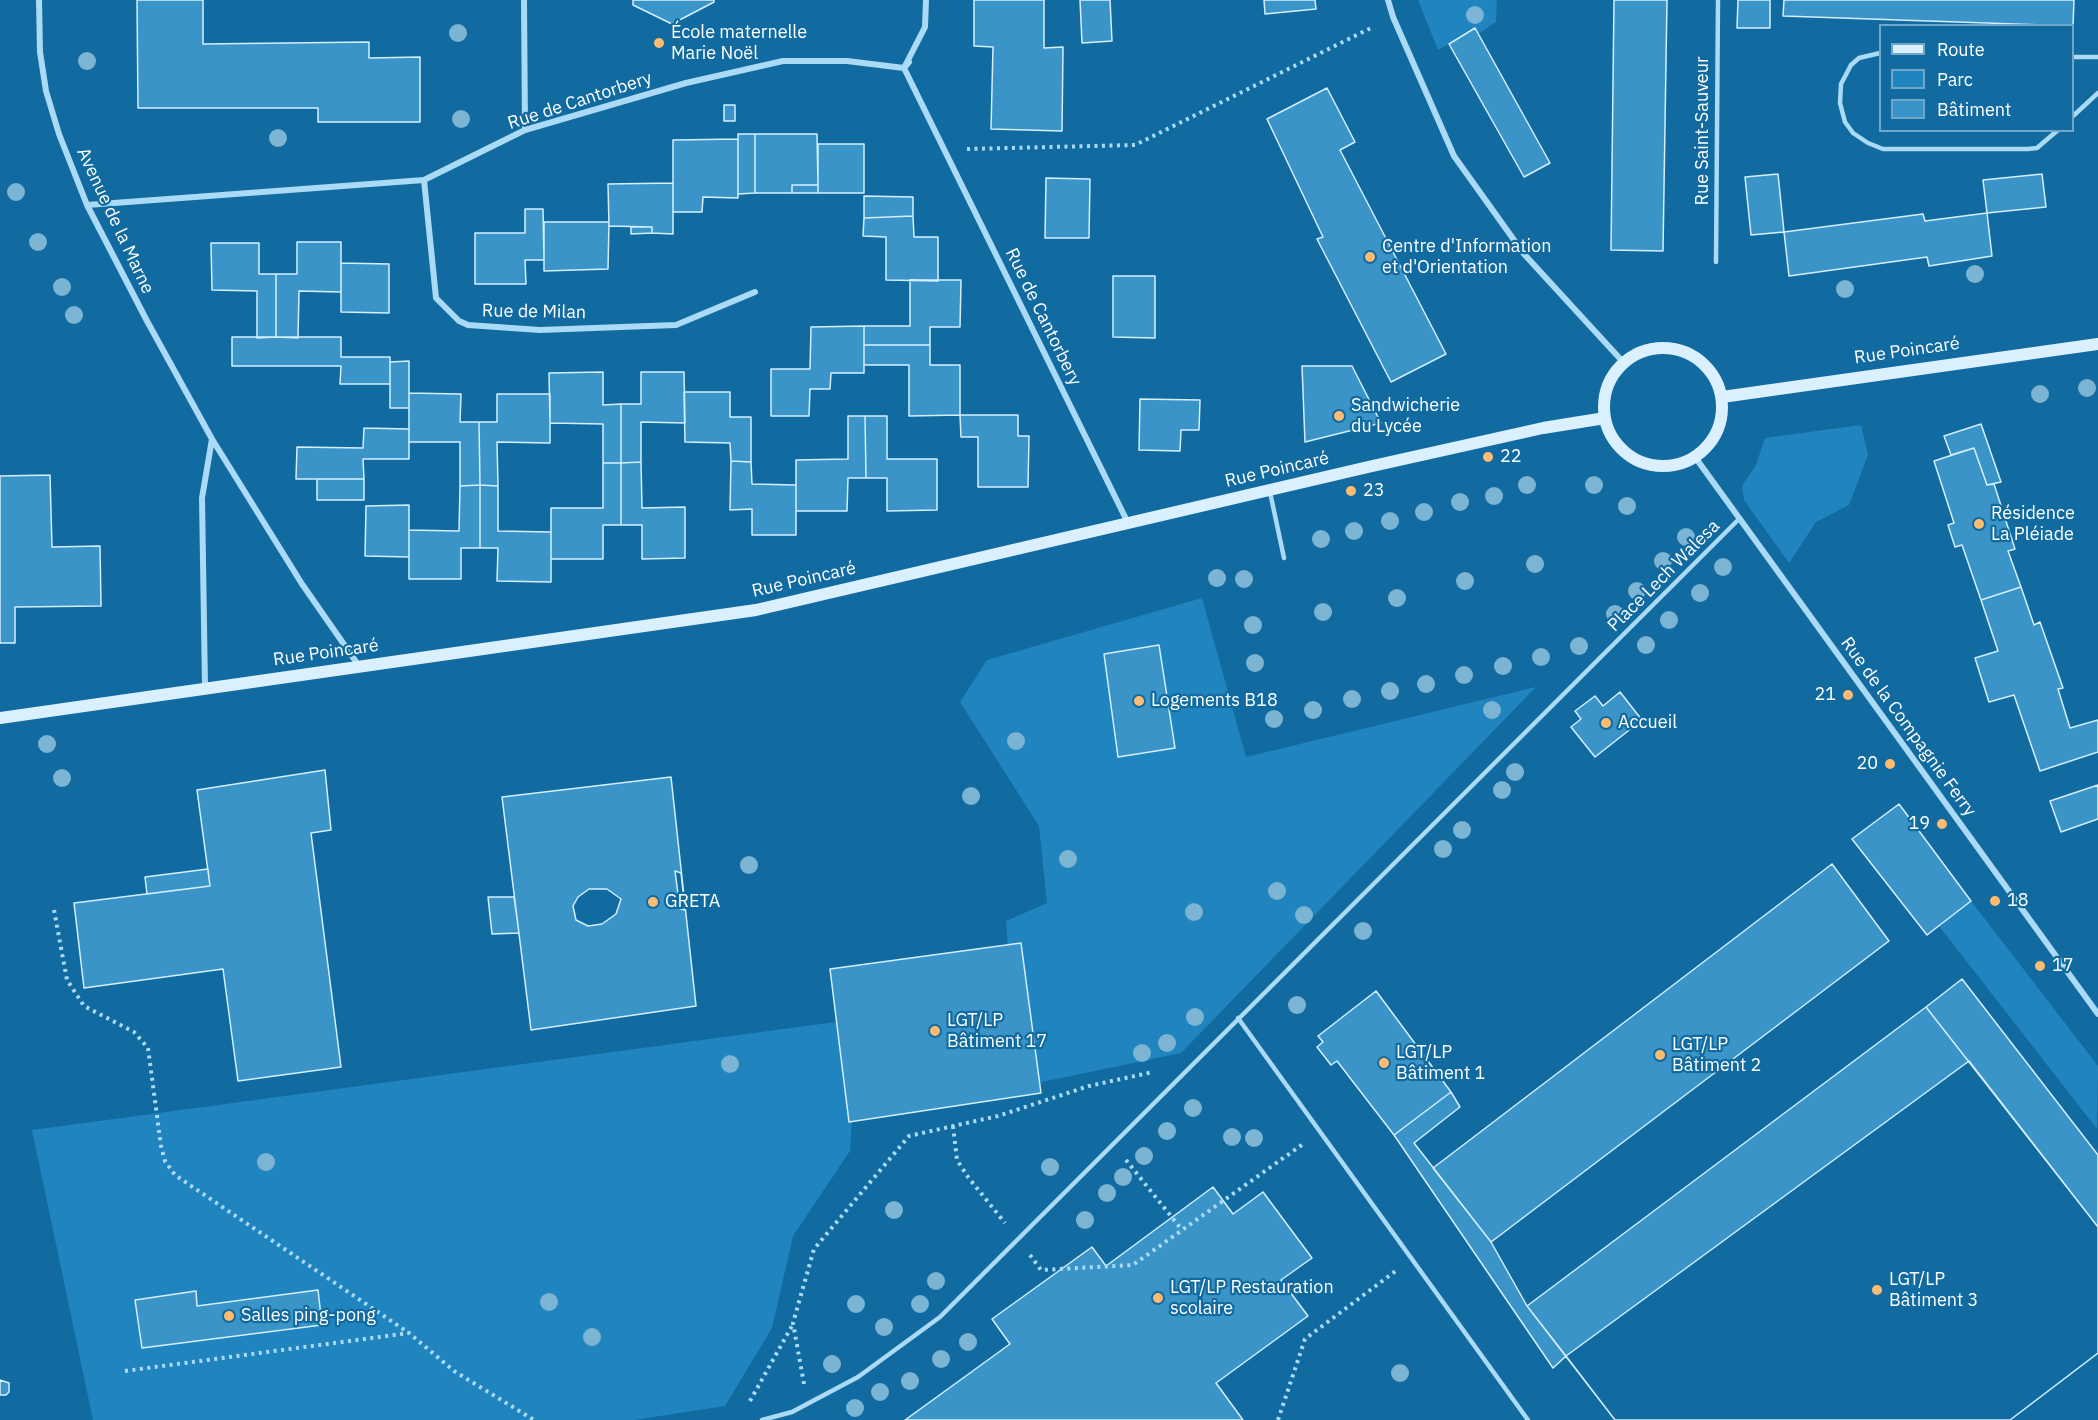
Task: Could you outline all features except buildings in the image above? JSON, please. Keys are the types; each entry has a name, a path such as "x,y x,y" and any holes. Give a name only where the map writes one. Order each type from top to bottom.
{"street":[{"name":"Avenue de la Marne","path":"39,0 40,52 46,91 58,134 87,206 212,439 302,584 360,666"},
{"path":"524,0 525,130"},
{"path":"906,65 925,27 926,0"},
{"path":"1388,0 1393,17 1454,156 1524,254 1624,363"},
{"name":"Rue de Cantorbery","path":"87,206 424,180 525,130 686,83 783,61 847,61 906,65 944,148 1129,524"},
{"name":"Rue de Milan","path":"424,180 436,298 450,314 468,326 540,330 676,326 755,292"},
{"name":"Rue Poincaré","path":"1722,397 2098,344"},
{"path":"1656,349 1674,350 1691,355 1705,365 1716,380 1722,397 1722,414 1718,431 1708,446 1695,457 1678,464 1658,466 1640,461 1623,451 1612,436 1605,418 1605,398 1612,379 1624,363 1639,354 1656,349"},
{"name":"Rue Poincaré","path":"0,718 756,610 1543,428 1605,418"},
{"path":"205,687 202,498 212,439"},
{"name":"Rue de la Compagnie Ferry","path":"1695,457 2098,1014"}],"lane":[{"name":"Rue Saint-Sauveur","path":"1716,262 1718,0"},
{"path":"1879,53 1859,58 1851,64 1841,84 1840,103 1845,122 1853,133 1868,143 1884,148 2028,149 2043,145 2056,132"},
{"path":"2074,57 2098,57"},
{"path":"2074,116 2098,93"},
{"path":"1270,490 1284,558"},
{"name":"Place Lech Walesa","path":"762,1420 792,1412 858,1377 940,1317 1238,1017 1608,652 1738,519"},
{"path":"1238,1017 1528,1420"},
{"path":"792,1412 794,1420"}],"path":[{"path":"944,148 1135,145 1393,17"},
{"path":"54,910 67,980 84,1006 134,1032 148,1048 161,1146 165,1161 175,1175 410,1333 454,1371 534,1420"},
{"path":"745,1410 794,1323 814,1249 909,1136 998,1116 1089,1086 1192,1064"},
{"path":"953,1126 957,1160 968,1178 1041,1270 1133,1265 1320,1132"},
{"path":"1113,1143 1182,1230"},
{"path":"1278,1420 1305,1339 1412,1259"},
{"path":"794,1323 807,1404"},
{"path":"125,1371 410,1333"}],"green space":[{"path":"1418,0 1497,0 1496,22 1478,34 1475,29 1438,50"},
{"path":"1861,425 1868,455 1849,505 1816,522 1789,563 1744,500 1742,486 1756,465 1765,438"},
{"path":"1202,598 1246,757 1536,687 1181,1053 1018,1087 1006,921 1047,903 1039,826 960,702 987,660"},
{"path":"1971,901 2098,1066 2097,1129 1939,926"},
{"path":"858,1019 850,1151 793,1236 772,1328 725,1406 634,1420 93,1420 32,1130"}],"place":[{"name":"École maternelle Marie Noël","path":"659,43"},
{"name":"Centre d'Information et d'Orientation","path":"1370,257"},
{"name":"Sandwicherie du Lycée","path":"1339,416"},
{"name":"22","path":"1488,457"},
{"name":"23","path":"1351,491"},
{"name":"Résidence La Pléiade","path":"1979,524"},
{"name":"21","path":"1848,695"},
{"name":"Logements B18","path":"1139,701"},
{"name":"Accueil","path":"1606,723"},
{"name":"20","path":"1890,764"},
{"name":"19","path":"1942,824"},
{"name":"18","path":"1995,901"},
{"name":"GRETA","path":"653,902"},
{"name":"17","path":"2040,966"},
{"name":"LGT/LP Bâtiment 17","path":"935,1031"},
{"name":"LGT/LP Bâtiment 2","path":"1660,1055"},
{"name":"LGT/LP Bâtiment 1","path":"1384,1063"},
{"name":"LGT/LP Bâtiment 3","path":"1877,1290"},
{"name":"LGT/LP Restauration scolaire","path":"1158,1298"},
{"name":"Salles ping-pong","path":"229,1316"}]}
